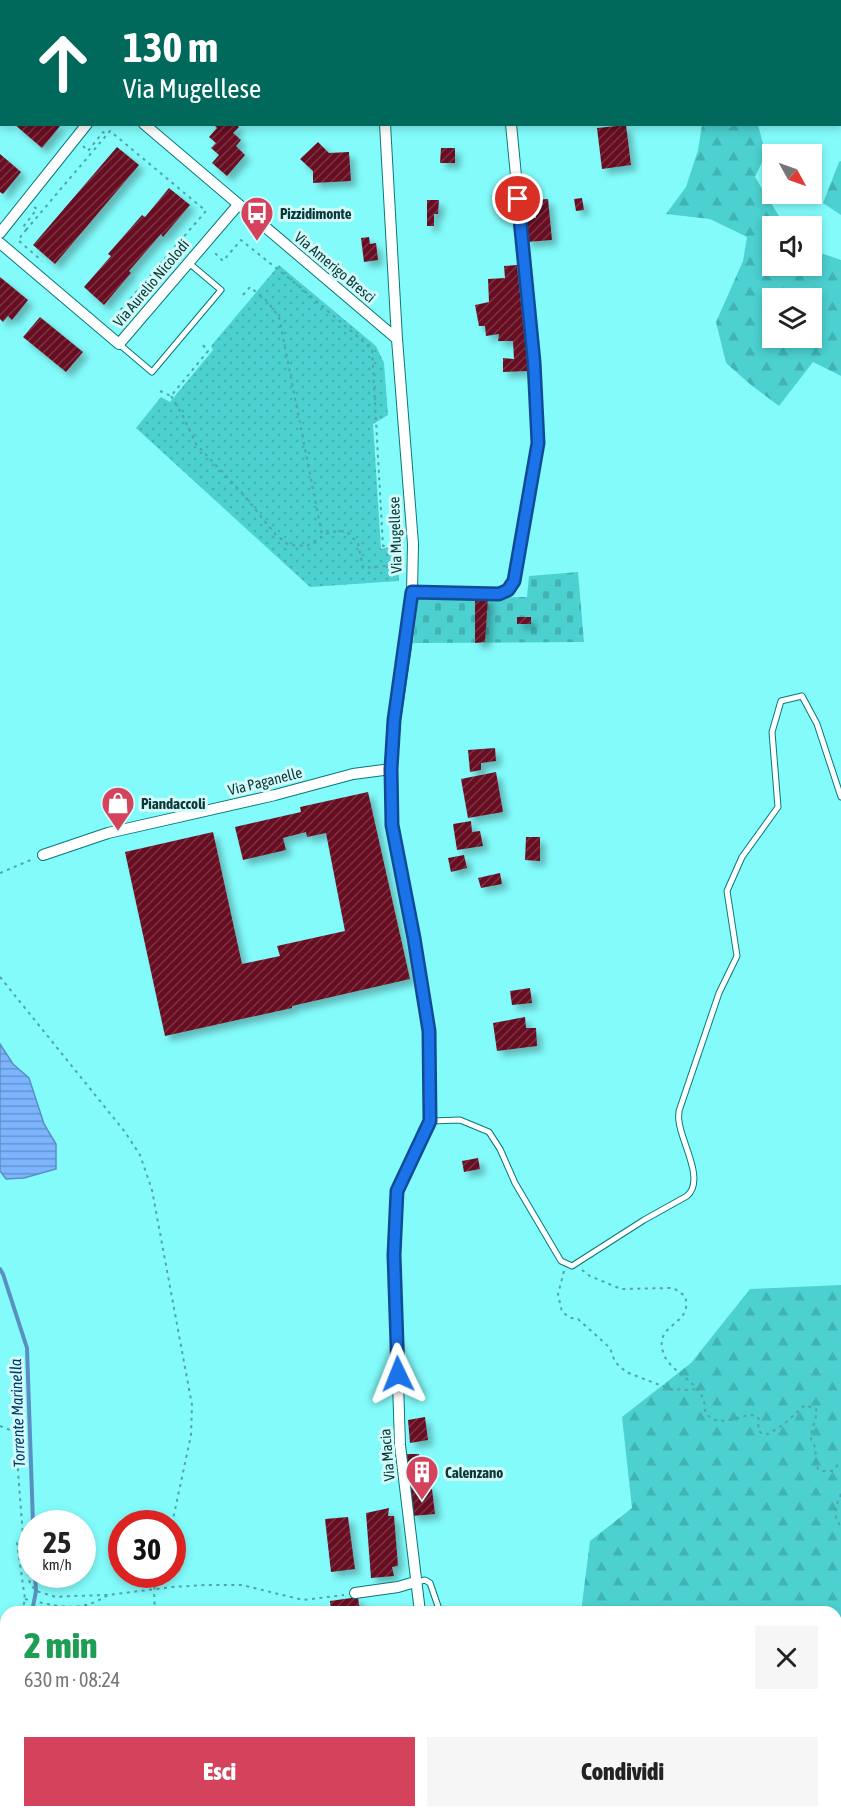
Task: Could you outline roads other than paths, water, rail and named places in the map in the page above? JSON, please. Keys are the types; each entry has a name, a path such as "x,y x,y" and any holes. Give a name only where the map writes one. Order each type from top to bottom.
{"street":[{"path":"0,233 85,126"},
{"name":"Via Amerigo Bresci","path":"146,126 397,339"},
{"name":"Via Mugellese","path":"385,126 397,339 413,544 412,592 394,720 391,769 392,825 429,1031 430,1121"},
{"path":"412,592 499,594 508,590 514,581 538,443 534,362 511,126"},
{"name":"Via Aurelio Nicolodi","path":"0,243 119,344 238,205"},
{"name":"Via Paganelle","path":"43,855 108,833 275,795 353,774 391,769"},
{"name":"Via Macia","path":"419,1606 400,1445 394,1255 397,1191 430,1121"},
{"path":"355,1593 398,1587 415,1582"}],"lane":[{"path":"119,344 152,372 221,290 189,263"},
{"path":"430,1121 459,1120 489,1132 500,1149 514,1183 561,1261 572,1266 644,1220 687,1196 693,1187 692,1161 679,1123 679,1111 719,993 737,956 727,891 742,857 778,807 772,732 781,701 801,696 817,724 841,797"},
{"path":"415,1582 425,1580 430,1582 438,1606"}],"waterway":[{"name":"Torrente Marinella","path":"0,1269 27,1348 33,1510"},
{"name":"Torrente Marinella","path":"33,1606 36,1588"}],"place":[{"name":"Pizzidimonte","path":"257,242"},
{"name":"Piandaccoli","path":"118,832"},
{"name":"Calenzano","path":"422,1501"}]}
